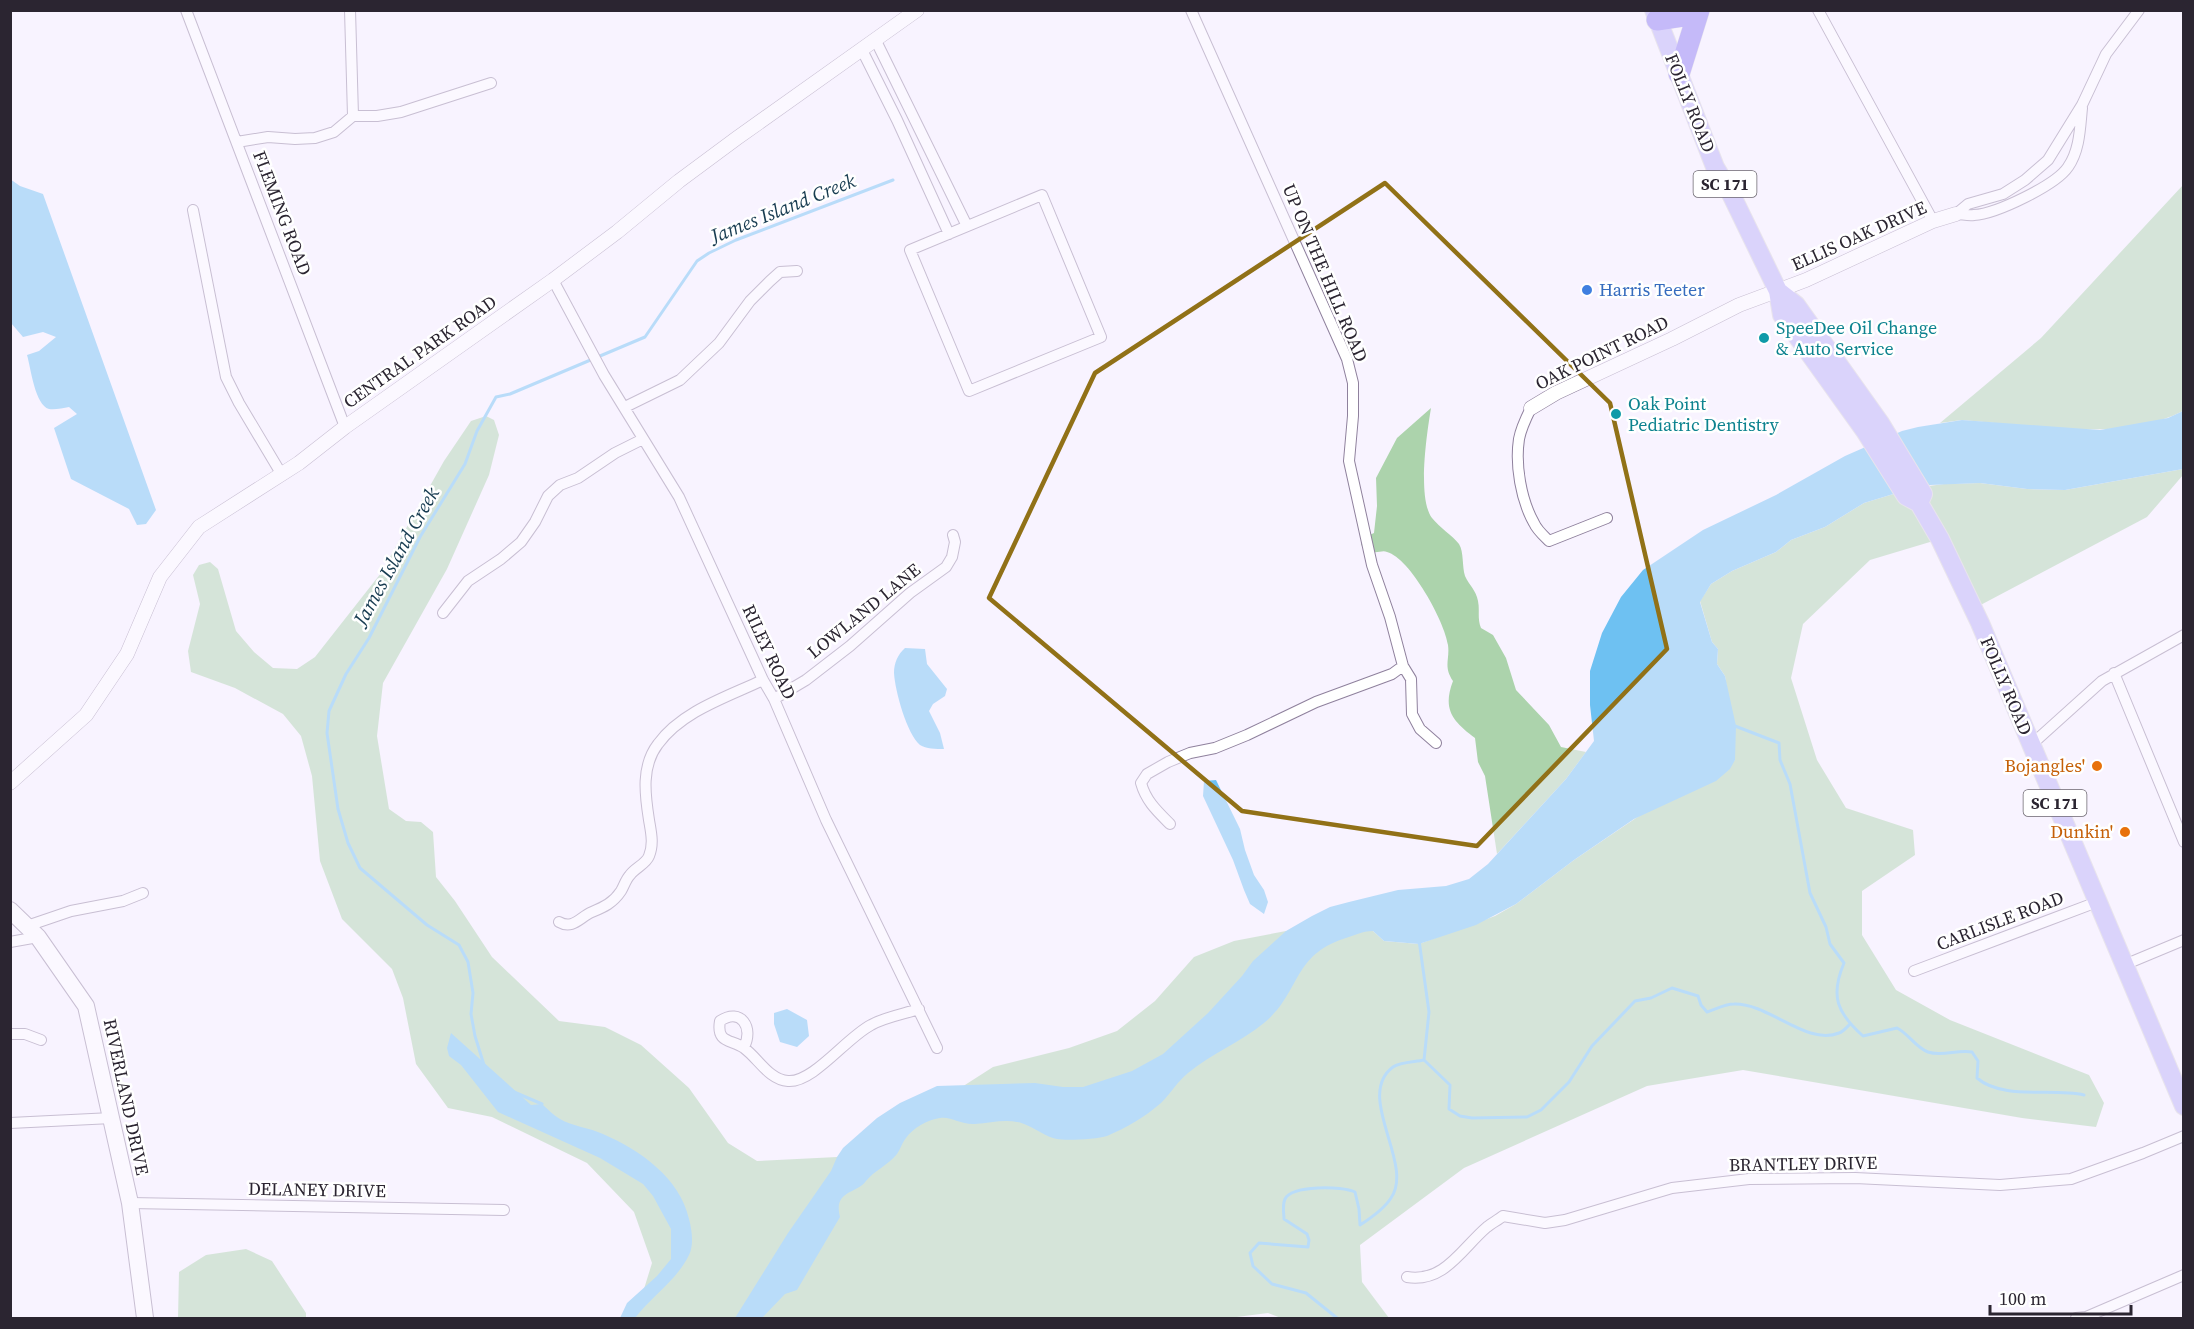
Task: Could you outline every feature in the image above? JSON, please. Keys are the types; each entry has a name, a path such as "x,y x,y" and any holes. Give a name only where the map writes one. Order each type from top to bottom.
{"highway":[{"path":"1655,15 1683,16 1689,10"},
{"path":"1679,74 1699,10"}],"main road":[{"name":"FOLLY ROAD","path":"1655,15 1715,167 1736,204 1778,291 1782,315 1872,427 1906,496 1919,503 1940,539 1965,591 2184,1106"},
{"name":"RIVERLAND DRIVE","path":"10,910 33,932 86,1006 130,1203 145,1318"}],"street":[{"name":"FLEMING ROAD","path":"186,10 345,428"},
{"path":"350,10 353,116"},
{"name":"CENTRAL PARK ROAD","path":"10,783 86,715 127,654 160,578 199,527 282,475 553,280 695,169 917,10"},
{"name":"UP ON THE HILL ROAD","path":"1191,10 1347,359 1353,383 1349,461 1373,569 1390,617 1403,666 1411,680 1412,714 1420,729 1436,743"},
{"path":"1818,10 1933,221"},
{"name":"ELLIS OAK DRIVE","path":"1956,214 1968,204 2003,194 2025,180 2048,160 2082,105 2106,54 2139,10"},
{"path":"876,41 967,226"},
{"path":"862,50 949,234"},
{"path":"237,142 268,136 295,139 315,138 334,132 353,116 377,116 400,112 491,83"},
{"name":"ELLIS OAK DRIVE","path":"1778,291 1933,221 1956,214 1976,215 2023,199 2046,185 2068,167 2076,148 2082,105"},
{"path":"1042,195 1101,337 969,391 910,250 949,234 1042,195"},
{"path":"193,210 226,377 282,475"},
{"path":"625,407 680,380 719,343 750,301 770,281 780,273 796,271"},
{"name":"RILEY ROAD","path":"553,280 604,375 679,497 763,680 774,699 835,839 937,1048"},
{"name":"OAK POINT ROAD","path":"1607,518 1549,542 1534,524 1524,499 1519,467 1519,439 1524,421 1532,408 1556,393 1739,305 1778,291"},
{"path":"443,613 468,581 501,559 521,542 535,522 548,496 560,485 578,478 615,453 643,439"},
{"name":"LOWLAND LANE","path":"774,699 806,680 850,646 910,593 946,567 952,557 955,542 953,535"},
{"path":"2031,745 2102,681 2184,635"},
{"path":"1170,824 1144,796 1141,783 1147,774 1190,753 1215,747 1247,735 1316,702 1392,675 1403,666"},
{"path":"2114,673 2184,842"},
{"path":"560,922 565,925 575,924 588,913 608,906 619,894 630,875 649,858 653,840 644,789 648,765 657,745 676,726 694,713 763,680"},
{"path":"10,942 71,911 123,901 143,893"},
{"name":"CARLISLE ROAD","path":"1914,971 2097,902"},
{"path":"2124,965 2184,940"},
{"path":"744,1047 777,1078 787,1081 800,1080 816,1071 851,1038 872,1024 919,1009"},
{"path":"10,1034 25,1034 41,1040"},
{"path":"10,1123 112,1118"},
{"name":"BRANTLEY DRIVE","path":"1407,1277 1434,1275 1454,1262 1488,1226 1503,1216 1545,1223 1564,1220 1672,1188 1749,1179 1855,1178 2000,1185 2071,1179 2143,1154 2184,1136"},
{"name":"DELANEY DRIVE","path":"130,1203 504,1210"},
{"path":"2083,1318 2184,1275"}],"highlighted area":[{"path":"1385,183 1610,403 1667,649 1477,846 1242,811 989,598 1095,373"}],"green space":[{"path":"2183,185 2183,411 2158,421 2132,427 2104,429 2046,428 1962,420 1940,423 2041,338"},
{"path":"1431,408 1424,465 1427,509 1432,518 1461,547 1465,576 1479,604 1481,628 1493,635 1506,658 1516,690 1549,725 1561,747 1586,752 1566,779 1497,854 1485,776 1478,762 1475,738 1455,720 1449,707 1453,681 1448,671 1448,645 1440,622 1425,592 1406,566 1387,552 1373,552 1361,545 1365,537 1374,533 1377,506 1376,478 1397,438"},
{"path":"486,416 494,420 499,435 489,475 447,569 383,683 377,736 389,809 406,821 421,822 433,832 436,877 455,901 492,957 559,1021 605,1027 641,1045 689,1088 728,1143 757,1161 837,1157 879,1140 993,1067 1069,1048 1117,1031 1155,1001 1194,957 1234,941 1286,931 1373,931 1384,941 1419,944 1495,916 1516,904 1574,860 1636,818 1735,760 1735,743 1725,676 1717,664 1718,649 1712,642 1700,601 1711,584 1732,571 1776,552 1791,540 1825,527 1864,503 1913,488 1944,484 1980,483 2027,489 2065,490 2183,469 2183,475 2147,517 1973,609 1940,539 1870,560 1803,624 1791,678 1817,760 1846,808 1913,830 1915,855 1862,891 1862,935 1896,990 1950,1020 2089,1075 2104,1103 2096,1127 2022,1118 1743,1070 1647,1086 1464,1168 1360,1245 1362,1282 1389,1318 1281,1318 1268,1313 1229,1318 635,1318 652,1263 634,1212 587,1163 492,1117 448,1108 416,1064 403,998 392,969 342,919 320,861 312,776 301,736 283,714 235,688 191,672 188,651 200,604 193,575 199,565 210,562 218,569 236,631 254,652 273,668 297,669 315,657 381,573 444,461 471,421"},
{"path":"246,1249 272,1261 306,1313 306,1318 178,1318 179,1272 206,1255"}],"water":[{"path":"10,179 20,186 43,194 156,510 146,524 137,525 129,509 71,479 54,428 77,414 69,407 49,409 40,401 37,394 27,355 39,351 56,337 43,332 23,337 11,323"},
{"path":"2183,411 2183,469 2065,490 2027,489 1980,483 1913,488 1864,503 1825,527 1791,540 1776,552 1732,571 1711,584 1700,602 1712,642 1718,649 1717,664 1725,676 1736,726 1735,760 1730,769 1716,781 1634,819 1574,860 1516,904 1476,925 1419,944 1384,941 1373,931 1326,946 1305,965 1276,1012 1264,1023 1188,1073 1161,1103 1148,1113 1107,1136 1057,1139 1012,1121 970,1124 944,1118 921,1125 909,1134 893,1158 862,1185 843,1197 839,1208 840,1217 797,1290 785,1294 762,1318 735,1318 788,1233 831,1171 843,1148 877,1118 900,1103 937,1086 1035,1083 1083,1087 1132,1071 1163,1054 1208,1013 1253,961 1286,931 1330,907 1398,890 1446,886 1469,879 1488,864 1566,779 1594,741 1590,705 1590,671 1602,633 1621,597 1643,570 1703,530 1776,495 1845,456 1902,431 1918,427 1962,420 2100,430 2168,418"},
{"path":"905,648 925,649 927,664 947,689 945,696 933,704 929,711 940,733 944,749 920,745 906,722 899,701 894,673 897,659"},
{"path":"1216,780 1240,829 1254,875 1264,890 1268,902 1264,914 1250,904 1233,860 1203,796 1204,781"},
{"path":"787,1009 807,1020 809,1036 797,1047 780,1042 774,1024 774,1013"},
{"path":"451,1033 531,1105 542,1104 555,1116 565,1121 598,1132 631,1148 668,1178 677,1191 690,1223 691,1251 678,1272 635,1318 620,1318 627,1303 657,1276 671,1259 671,1229 653,1196 643,1184 600,1158 498,1112 461,1065 449,1056 447,1048"}],"waterway":[{"name":"James Island Creek","path":"484,1065 471,1014 473,993 468,962 459,945 427,925 360,868 348,843 338,809 327,733 329,711 346,674 369,638 420,537 465,464 477,431 496,397 510,394 645,337 697,261 709,253 736,240 893,180"},
{"path":"1735,726 1779,743 1780,760 1790,784 1810,893 1826,927 1830,944 1844,963 1837,985 1838,1003 1854,1028 1863,1036 1897,1028 1928,1052 1972,1052 1978,1061 1977,1078 2000,1089 2084,1095"},
{"path":"1419,940 1429,1012 1424,1060"},
{"path":"1424,1060 1450,1085 1449,1109 1460,1116 1472,1118 1527,1117 1541,1110 1569,1082 1592,1046 1635,1001 1651,998 1672,988 1698,996 1707,1012 1731,1004 1747,1005 1814,1034 1839,1033 1850,1024"},
{"path":"1337,1318 1306,1293 1272,1284 1253,1266 1250,1253 1259,1243 1308,1247 1307,1234 1284,1219 1285,1199 1289,1194 1297,1191 1329,1188 1355,1192 1360,1225 1385,1206 1396,1184 1396,1167 1382,1112 1380,1095 1383,1080 1396,1065 1424,1060"},
{"name":"James Island Creek","path":"514,1092 542,1104"}],"place":[{"name":"Harris Teeter","path":"1587,290"},
{"name":"SpeeDee Oil Change & Auto Service","path":"1764,338"},
{"name":"Oak Point Pediatric Dentistry","path":"1616,414"},
{"name":"Bojangles'","path":"2097,766"},
{"name":"Dunkin'","path":"2125,832"}]}
